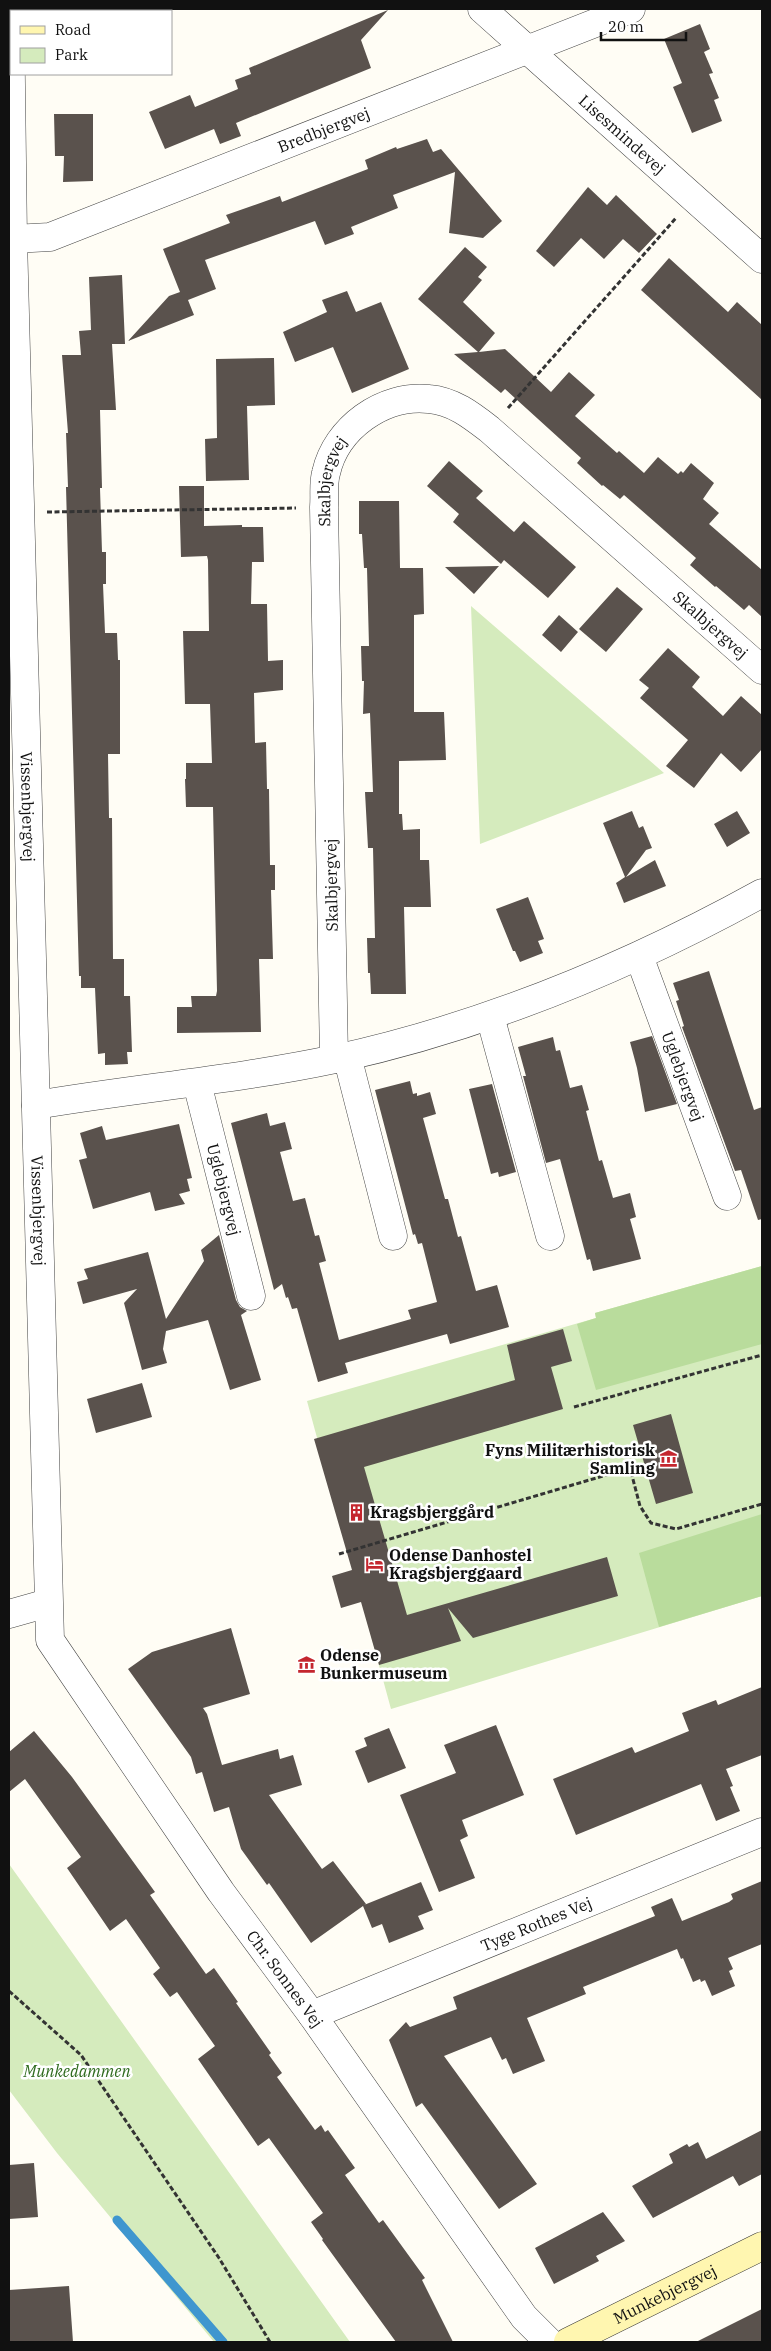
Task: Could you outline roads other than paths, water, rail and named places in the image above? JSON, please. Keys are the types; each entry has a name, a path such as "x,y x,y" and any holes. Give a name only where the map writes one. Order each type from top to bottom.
{"street":[{"name":"Lisesmindevej","path":"482,9 762,259"},
{"name":"Bredbjergvej","path":"14,239 50,237 631,9"},
{"name":"Vissenbjergvej","path":"11,75 21,513 16,608 36,1105 48,1603"},
{"name":"Skalbjergvej","path":"341,1058 324,507 326,472 340,441 363,416 394,401 429,399 462,408 490,429 762,670"},
{"path":"36,1105 115,1091 197,1083 341,1058 419,1038 490,1016 565,988 639,956 762,893"},
{"name":"Uglebjergvej","path":"639,956 727,1196"},
{"path":"490,1016 550,1236"},
{"path":"341,1058 392,1236"},
{"name":"Uglebjergvej","path":"197,1083 251,1296"},
{"path":"9,1614 48,1603"},
{"name":"Chr. Sonnes Vej","path":"48,1603 50,1640 220,1892 312,2016 524,2317 549,2342"},
{"name":"Tyge Rothes Vej","path":"312,2016 762,1832"},
{"name":"Munkebjergvej","path":"568,2342 762,2246"}],"waterway":[{"path":"117,2220 223,2342"}],"place":[{"name":"Fyns Militærhistorisk Samling","path":"669,1459"},
{"name":"Kragsbjerggård","path":"356,1512"},
{"name":"Odense Danhostel Kragsbjerggaard","path":"375,1564"},
{"name":"Odense Bunkermuseum","path":"306,1664"}],"park label":[{"name":"Munkedammen","path":"77,2071"}]}
